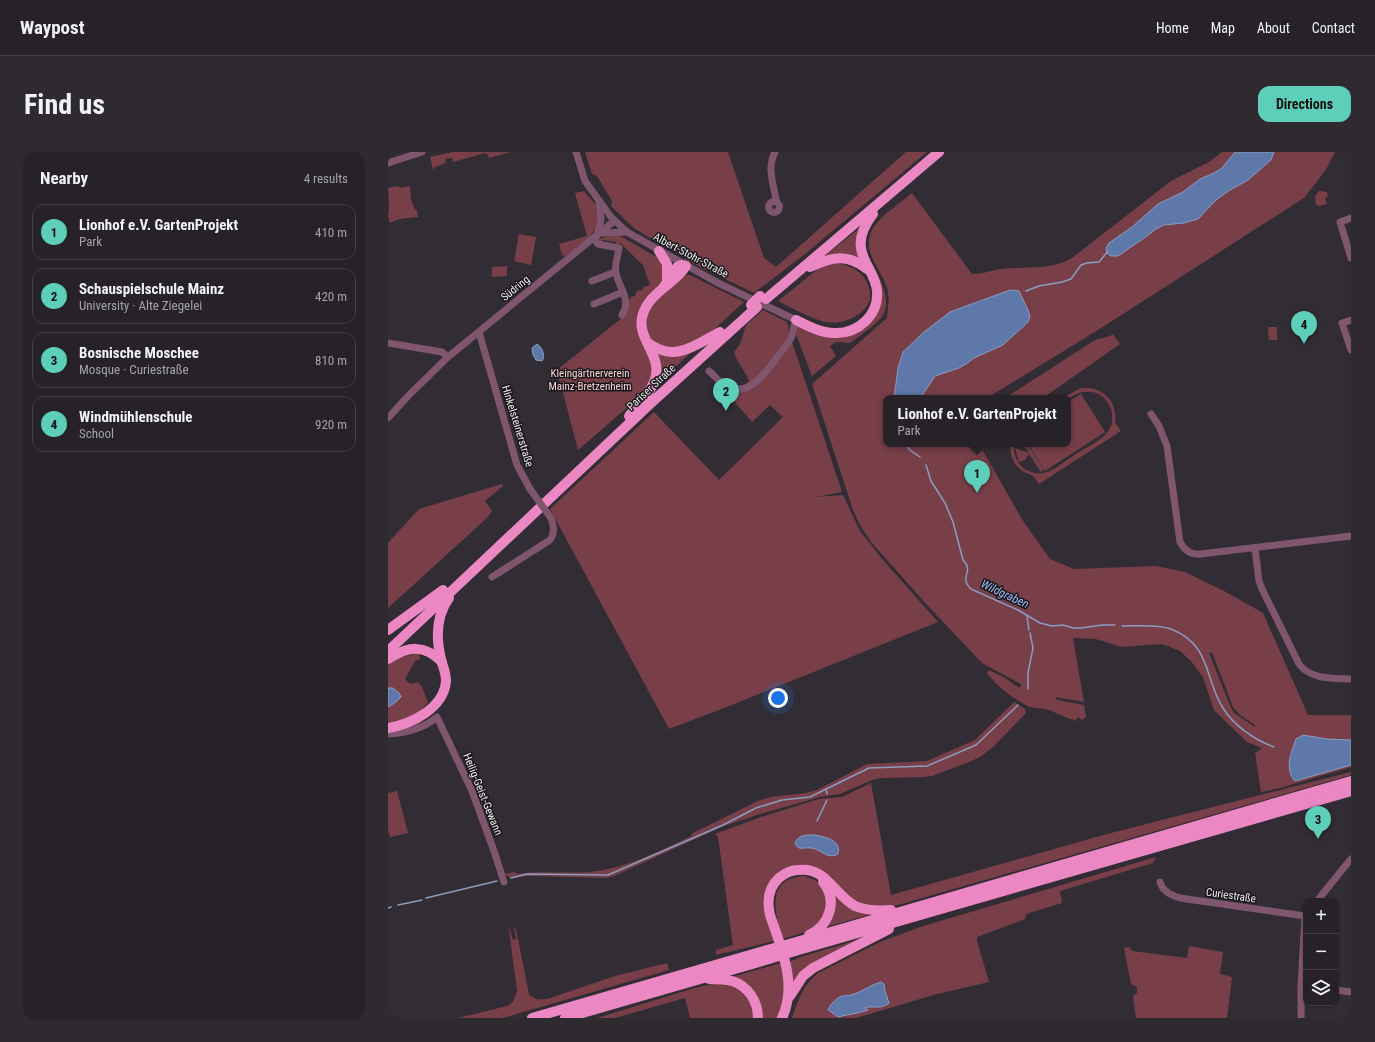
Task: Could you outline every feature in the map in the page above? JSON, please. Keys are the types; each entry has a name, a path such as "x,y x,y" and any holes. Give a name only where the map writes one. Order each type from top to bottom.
{"highway":[{"name":"Pariser Straße","path":"388,651 754,306 931,152"},
{"name":"Pariser Straße","path":"763,298 798,272 939,152"},
{"path":"796,320 818,330 834,333 849,331 861,325 872,314 877,299 876,283 862,254 860,247 861,237 868,220 884,200"},
{"path":"659,251 667,264 665,284"},
{"path":"798,272 825,260 838,258 847,258 856,261 869,270"},
{"path":"628,416 648,393 654,383 657,372 655,360 642,331 642,314 647,305 677,267 681,265 686,266"},
{"name":"Pariser Straße","path":"388,642 628,416 720,332 754,306"},
{"path":"648,343 660,350 677,352 694,346 720,332"},
{"path":"388,728 416,719 429,711 441,695 445,685 445,675 437,636 441,613 448,599 466,577"},
{"path":"388,630 443,590"},
{"path":"388,659 402,652 415,649 426,650 442,662"},
{"path":"564,1018 699,979 794,947 1351,781"},
{"path":"788,998 803,976 813,968 908,914 1351,791"},
{"path":"782,1018 788,998 788,978 768,904 769,895 773,885 781,877 795,870 812,870 822,875 844,898 853,904 873,911 908,914"},
{"path":"778,940 772,909 775,892 781,883 789,877 799,874 809,875 819,879 828,891 831,900 830,912 825,922 817,930 794,947"},
{"path":"532,1018 768,955"},
{"path":"699,979 726,980 742,986 754,999 758,1018"}],"street":[{"path":"388,163 422,152"},
{"name":"Albert-Stohr-Straße","path":"576,152 580,164 584,169 598,200 614,222 627,232 686,266 796,320"},
{"path":"775,152 770,165 770,172 776,202"},
{"path":"598,200 600,220 598,244 619,248 615,272 626,302 622,315"},
{"path":"1351,218 1340,222 1351,258"},
{"name":"Südring","path":"388,418 448,357 614,222"},
{"path":"598,236 627,232"},
{"path":"592,281 615,272"},
{"path":"594,304 623,292"},
{"path":"709,371 724,385 737,389 750,386 761,378 791,339 796,320"},
{"path":"1351,320 1342,323 1351,350"},
{"name":"Hinkelsteinerstraße","path":"479,332 517,465 523,479 551,518 554,529 550,540 492,577"},
{"path":"388,343 442,352 448,357"},
{"path":"1151,414 1159,426 1167,446 1179,537 1182,546 1191,554 1197,555 1351,536"},
{"path":"1255,548 1261,586 1299,664 1306,671 1315,676 1351,679"},
{"name":"Heilig-Geist-Gewann","path":"388,734 413,730 426,725 437,717 472,791 504,882"},
{"path":"1320,898 1351,859"},
{"name":"Curiestraße","path":"1160,882 1167,893 1180,898 1303,916"},
{"path":"1304,970 1305,934"},
{"path":"1339,990 1351,992"},
{"path":"1301,1018 1303,997"}],"green space":[{"path":"453,152 511,152 489,158 485,153 453,162 452,158 445,159 446,163 435,167 433,170 430,157"},
{"path":"585,152 728,152 764,258 776,267 906,152 927,152 805,254 754,293 684,259 686,257 665,247 634,228 611,206 612,201 597,176 592,174"},
{"path":"1222,152 1335,152 1325,171 1304,198 1098,330 992,395 883,395 883,447 981,447 1023,521 1050,559 1074,569 1156,566 1185,572 1226,592 1263,613 1308,715 1351,715 1351,767 1280,788 1261,792 1255,753 1262,748 1247,742 1214,710 1203,677 1191,661 1180,651 1168,646 1161,644 1121,647 1096,639 1073,638 1084,702 1055,697 1057,700 1084,705 1086,717 1082,720 1078,717 1076,719 1078,721 1049,710 1033,708 1013,697 1001,688 987,673 989,670 1005,678 1019,688 1021,684 982,663 928,606 871,542 860,525 853,510 812,384 887,318 888,291 870,251 870,236 873,228 881,218 912,193 972,274 976,274 1002,269 1055,265 1064,262 1072,258 1171,181 1209,162","holes":["1212,652 1233,707 1240,715 1255,725 1255,727 1234,713 1209,653"]},
{"path":"398,186 401,188 410,186 411,200 415,210 417,210 418,217 399,219 390,223 388,217 388,188"},
{"path":"584,191 596,205 598,219 596,228 590,236 566,256 562,255 559,244 587,236 575,193"},
{"path":"1319,191 1327,192 1328,197 1325,198 1327,204 1319,206 1316,205 1315,196"},
{"path":"861,227 862,260 825,256"},
{"path":"519,234 536,237 531,265 514,261"},
{"name":"Kleingärtnerverein Mainz-Bretzenheim","path":"616,235 658,258 666,276 642,309 653,361 652,382 631,407 629,406 578,450 557,370 623,317 631,297 635,296 637,291 643,290 643,287 650,285 643,265 620,243 617,246 616,242 602,240 601,243 598,241 604,237"},
{"path":"869,258 883,288 886,304 885,311 874,325 850,343 836,342 830,346 836,356 812,376 796,334 794,333 799,326 837,335 877,309"},
{"path":"837,263 853,268 861,274 867,282 870,292 870,300 863,311 858,315 845,321 832,323 826,322 809,316 778,301 818,269"},
{"path":"507,266 507,276 492,277 492,267"},
{"path":"690,275 744,302 710,333 684,348 655,346 646,333 647,310 682,276"},
{"path":"763,310 787,322 792,342 842,492 816,497 843,495 860,531 883,560 938,622 669,729 550,509 654,412 719,480 783,417 770,405 752,422 732,399 749,381 734,352 740,344 746,325"},
{"path":"1268,327 1277,327 1277,340 1269,340"},
{"path":"1113,334 1120,344 1047,395 1010,395 1095,340"},
{"path":"695,349 654,386 655,351"},
{"path":"1081,388 1089,388 1102,393 1111,402 1114,408 1115,423 1121,431 1039,484 1033,476 1022,471 1015,464 1011,455 1010,447 1014,447 1015,456 1022,467 1034,473 1047,472 1097,442 1105,435 1111,426 1112,413 1107,401 1103,397 1092,392 1082,392 1071,397 1071,395 1068,395"},
{"path":"1081,394 1105,432 1045,471 1030,447 1071,447 1071,400"},
{"path":"1025,447 1029,447 1044,470 1041,472 1029,454 1025,460 1019,462 1015,448 1029,453"},
{"path":"502,484 503,486 485,501 492,511 487,518 388,608 388,543 419,509"},
{"path":"419,654 420,659 415,661 405,679 410,684 418,682 422,687 428,703 415,715 388,724 388,664 399,658"},
{"path":"1014,702 1025,709 1026,713 993,747 980,757 932,776 881,778 872,780 840,794 820,797 760,814 724,826 614,876 606,878 530,876 511,878 504,874 515,872 516,874 534,872 589,872 629,863 692,836 691,834 758,801 771,797 806,793 817,790 867,764 927,761 975,740"},
{"path":"1351,772 1351,775 891,907 858,905 821,872 778,876 767,918 774,941 716,955 716,950 733,945 718,837 715,834 761,817 819,799 842,797 871,783 891,895 1107,834"},
{"path":"397,791 408,833 390,837 388,829 388,793"},
{"path":"1156,857 1153,863 1060,891 1062,903 1026,914 1025,919 977,937 989,982 937,994 856,1018 792,1018 805,988 818,973 880,942 920,927"},
{"path":"804,876 815,880 825,889 828,913 809,931 782,939 776,908 778,890 783,883 791,879"},
{"path":"831,891 876,913 822,928"},
{"path":"509,927 513,940 516,939 514,927 516,929 529,994 537,999 547,999 615,976 667,963 669,970 503,1018 458,1018 507,1006 513,1002 517,991"},
{"path":"871,936 793,987 788,962"},
{"path":"1189,946 1223,952 1220,974 1232,977 1227,1018 1136,1018 1133,996 1137,993 1137,987 1131,984 1124,948 1129,947 1132,951 1187,958"},
{"path":"781,963 786,994 779,1018 760,1018 759,1006 728,978"},
{"path":"720,982 729,982 746,992 756,1018 690,1018 685,998 615,1018 597,1018 691,989"}],"water":[{"path":"1235,152 1274,152 1271,160 1248,180 1216,200 1198,219 1184,223 1164,225 1118,256 1111,256 1107,253 1106,248 1109,243 1132,227 1158,204 1183,192 1200,179 1222,168"},
{"path":"1010,290 1019,291 1030,317 1028,322 1003,345 974,358 959,368 935,376 923,395 894,395 898,368 903,352 924,332 950,312"},
{"path":"537,344 543,352 544,357 542,361 536,360 533,355 532,348"},
{"path":"388,688 393,688 401,697 388,707"},
{"path":"1303,735 1327,739 1351,740 1351,765 1295,781 1289,766 1296,739"},
{"path":"806,835 815,835 828,838 835,842 839,849 838,854 831,856 815,849 799,848 795,843 799,838"},
{"path":"881,982 884,984 888,1004 881,1007 868,1007 865,1008 868,1010 838,1017 828,1010 832,1003 840,997 855,994"}],"waterway":[{"name":"Wildgraben","path":"1026,291 1039,286 1071,279 1081,265 1099,262 1108,251"},
{"name":"Wildgraben","path":"908,447 920,457"},
{"name":"Wildgraben","path":"926,465 931,481 945,503 953,522 963,560 967,568 967,585 971,589 1018,610 1040,623 1052,626 1063,625 1073,628 1115,625"},
{"path":"1027,616 1029,630"},
{"name":"Wildgraben","path":"1122,626 1160,626 1171,629 1184,636 1194,644 1200,653 1217,697 1228,715 1246,732 1274,747"},
{"path":"1028,689 1028,673 1033,648 1030,633"},
{"path":"511,878 527,874 608,875 723,825 756,808 782,800 810,797 869,768 927,766 976,745 1018,705"},
{"path":"826,789 827,794"},
{"path":"817,821 827,800"},
{"path":"426,898 497,881"},
{"path":"398,905 422,900"}],"place":[{"name":"Windmühlenschule","path":"1304,344"},
{"name":"Schauspielschule Mainz","path":"726,411"},
{"name":"Lionhof e.V. GartenProjekt","path":"977,493"},
{"name":"Bosnische Moschee","path":"1318,839"}]}
